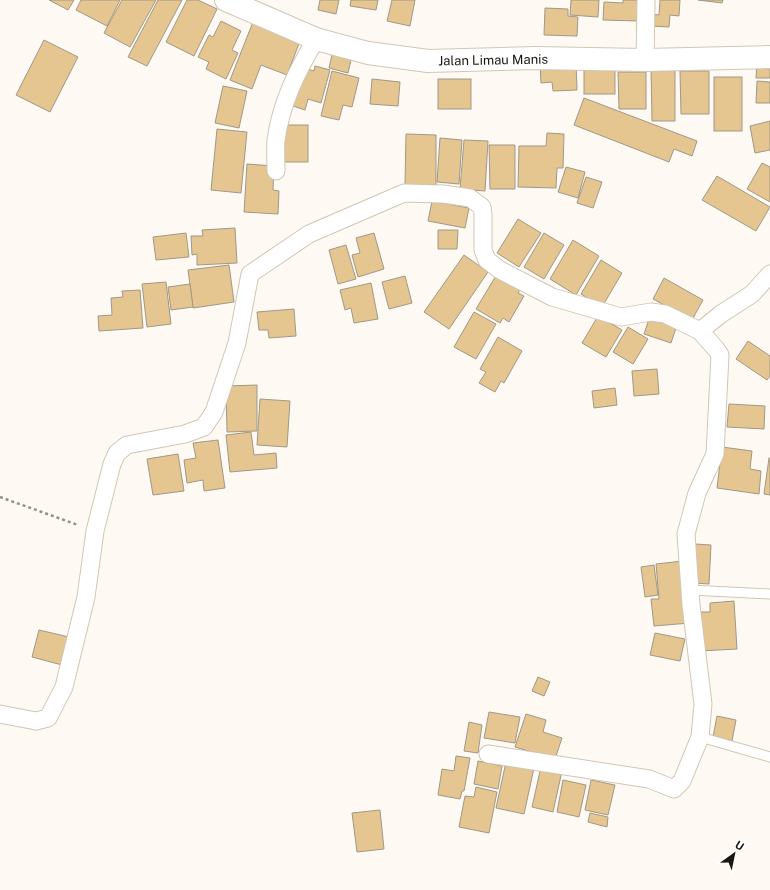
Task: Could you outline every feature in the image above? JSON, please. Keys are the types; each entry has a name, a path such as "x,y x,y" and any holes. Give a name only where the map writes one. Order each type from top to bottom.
{"street":[{"name":"Jalan Limau Manis","path":"226,0 316,39 368,52 428,61 535,58 645,60 770,57"},
{"path":"645,60 646,0"},
{"path":"276,171 276,141 280,119 295,76 316,39"},
{"path":"0,714 36,721 48,718 54,708 64,687 86,597 95,531 112,464 117,453 127,445 185,434 204,427 214,412 237,343 250,274 309,234 404,193 443,194 470,198 482,207 483,250 487,260 500,270 552,297 621,317 651,312 665,314 700,332 720,355 714,454 697,493 686,534 690,590 703,704 700,737 682,780 674,789 649,779 488,754"},
{"path":"700,332 721,314 752,294 770,274"}],"lane":[{"path":"690,590 770,594"},
{"path":"700,737 770,757"}],"path":[{"path":"0,497 95,531"}],"building":[{"path":"49,0 74,0 68,10"},
{"path":"81,0 120,0 107,26 76,10"},
{"path":"122,0 156,0 130,47 104,33"},
{"path":"158,0 182,0 147,66 128,57"},
{"path":"187,0 198,0 217,9 194,56 166,42"},
{"path":"320,0 339,0 336,14 318,10"},
{"path":"351,0 378,0 376,10 350,6"},
{"path":"392,0 415,0 410,26 387,21"},
{"path":"571,0 599,0 598,17 570,15"},
{"path":"623,0 639,0 638,21 603,20 604,2 623,3"},
{"path":"660,0 680,0 679,16 670,15 669,27 651,26 651,14 659,15"},
{"path":"698,0 723,0 722,3"},
{"path":"545,8 568,9 568,16 578,17 577,36 544,35"},
{"path":"221,21 241,31 232,50 238,53 226,79 206,69 209,62 198,57 209,35 213,37"},
{"path":"253,22 300,41 287,75 261,65 252,89 230,80"},
{"path":"44,40 78,57 50,112 16,95"},
{"path":"334,46 353,51 348,73 329,68"},
{"path":"757,60 770,60 770,78 756,78"},
{"path":"576,62 577,90 553,91 552,82 541,83 540,64"},
{"path":"315,66 330,70 321,103 308,99 305,110 293,106 304,68 314,71"},
{"path":"651,68 675,68 675,121 652,121"},
{"path":"584,69 615,69 615,94 584,94"},
{"path":"332,71 359,78 352,107 343,105 339,120 321,116"},
{"path":"680,71 709,71 709,114 681,114"},
{"path":"618,72 646,72 646,109 619,109"},
{"path":"714,77 742,77 742,131 714,131"},
{"path":"372,79 400,82 398,106 370,104"},
{"path":"438,79 471,79 471,109 438,109"},
{"path":"757,81 770,82 770,103 756,103"},
{"path":"223,86 247,91 239,128 215,123"},
{"path":"584,98 697,141 692,156 674,149 669,162 574,125"},
{"path":"770,121 770,150 755,153 750,126"},
{"path":"283,125 308,125 308,162 283,162"},
{"path":"217,129 247,132 241,193 211,190"},
{"path":"547,133 564,134 563,168 557,168 556,188 518,187 519,146 546,146"},
{"path":"406,134 436,135 436,185 405,185"},
{"path":"440,138 462,140 459,184 437,182"},
{"path":"464,140 488,141 485,191 460,189"},
{"path":"489,145 515,145 515,189 490,189"},
{"path":"762,163 770,167 770,202 747,189"},
{"path":"247,164 274,166 273,190 279,191 278,214 244,212"},
{"path":"566,167 585,172 578,198 558,192"},
{"path":"717,176 770,207 756,231 702,200"},
{"path":"586,177 602,182 593,208 577,203"},
{"path":"432,201 469,208 465,228 428,221"},
{"path":"518,219 541,233 519,267 497,253"},
{"path":"235,228 237,263 197,265 197,254 192,255 191,236 203,236 202,230"},
{"path":"438,230 458,230 457,249 438,249"},
{"path":"186,233 189,257 156,260 153,237"},
{"path":"374,233 384,269 358,277 352,255 360,253 356,238"},
{"path":"544,233 564,245 544,279 524,267"},
{"path":"573,240 599,256 576,295 550,279"},
{"path":"346,245 356,279 338,284 329,250"},
{"path":"464,255 488,272 449,329 424,312"},
{"path":"601,260 622,273 602,307 581,294"},
{"path":"229,265 234,302 193,308 188,270"},
{"path":"497,274 521,288 518,293 524,296 509,322 503,318 500,323 476,309"},
{"path":"405,276 412,303 389,309 382,282"},
{"path":"664,278 703,300 692,320 653,299"},
{"path":"166,282 171,324 147,327 142,284"},
{"path":"371,283 378,319 354,323 351,308 345,310 340,290"},
{"path":"190,284 193,307 171,310 168,287"},
{"path":"140,290 143,328 99,331 98,316 112,315 111,298 123,297 122,291"},
{"path":"294,309 296,336 269,338 268,330 259,330 257,312"},
{"path":"474,312 496,324 476,359 454,347"},
{"path":"598,316 622,330 606,357 582,343"},
{"path":"650,316 677,325 671,343 644,334"},
{"path":"628,327 648,339 633,364 613,352"},
{"path":"498,337 522,351 504,383 501,381 495,392 479,383 486,372 480,369"},
{"path":"748,341 770,356 770,376 767,380 736,359"},
{"path":"657,369 659,394 634,396 632,371"},
{"path":"257,385 257,431 227,432 226,386"},
{"path":"615,388 617,405 594,408 592,391"},
{"path":"260,399 290,401 287,447 257,445"},
{"path":"729,404 765,406 764,429 727,427"},
{"path":"251,432 254,455 276,453 277,468 230,472 226,435"},
{"path":"218,440 225,488 204,491 203,480 187,483 184,460 196,458 193,443"},
{"path":"722,447 752,451 750,469 761,471 759,494 717,488"},
{"path":"178,454 184,491 153,495 147,459"},
{"path":"770,458 770,495 764,494"},
{"path":"695,544 711,545 709,584 693,583"},
{"path":"683,561 690,623 654,626 651,599 659,599 656,564"},
{"path":"654,565 658,595 645,597 641,567"},
{"path":"734,601 737,649 699,651 696,612 710,612 710,603"},
{"path":"39,630 69,637 62,665 32,657"},
{"path":"655,633 685,639 680,661 650,655"},
{"path":"538,677 550,682 544,696 532,691"},
{"path":"489,712 520,717 515,743 484,738"},
{"path":"526,714 546,720 543,732 562,738 555,759 515,747"},
{"path":"717,716 736,720 732,741 713,737"},
{"path":"469,722 482,725 478,753 464,751"},
{"path":"456,756 470,758 464,791 462,791 460,799 438,795 442,769 454,771"},
{"path":"478,761 502,766 498,789 474,784"},
{"path":"506,762 534,768 524,814 496,808"},
{"path":"541,767 562,771 553,812 532,807"},
{"path":"563,780 586,785 579,817 557,812"},
{"path":"591,780 615,785 608,815 585,810"},
{"path":"476,787 497,792 489,833 459,827 465,796 474,797"},
{"path":"380,810 384,849 357,852 352,813"},
{"path":"590,813 608,817 607,827 588,822"}]}
